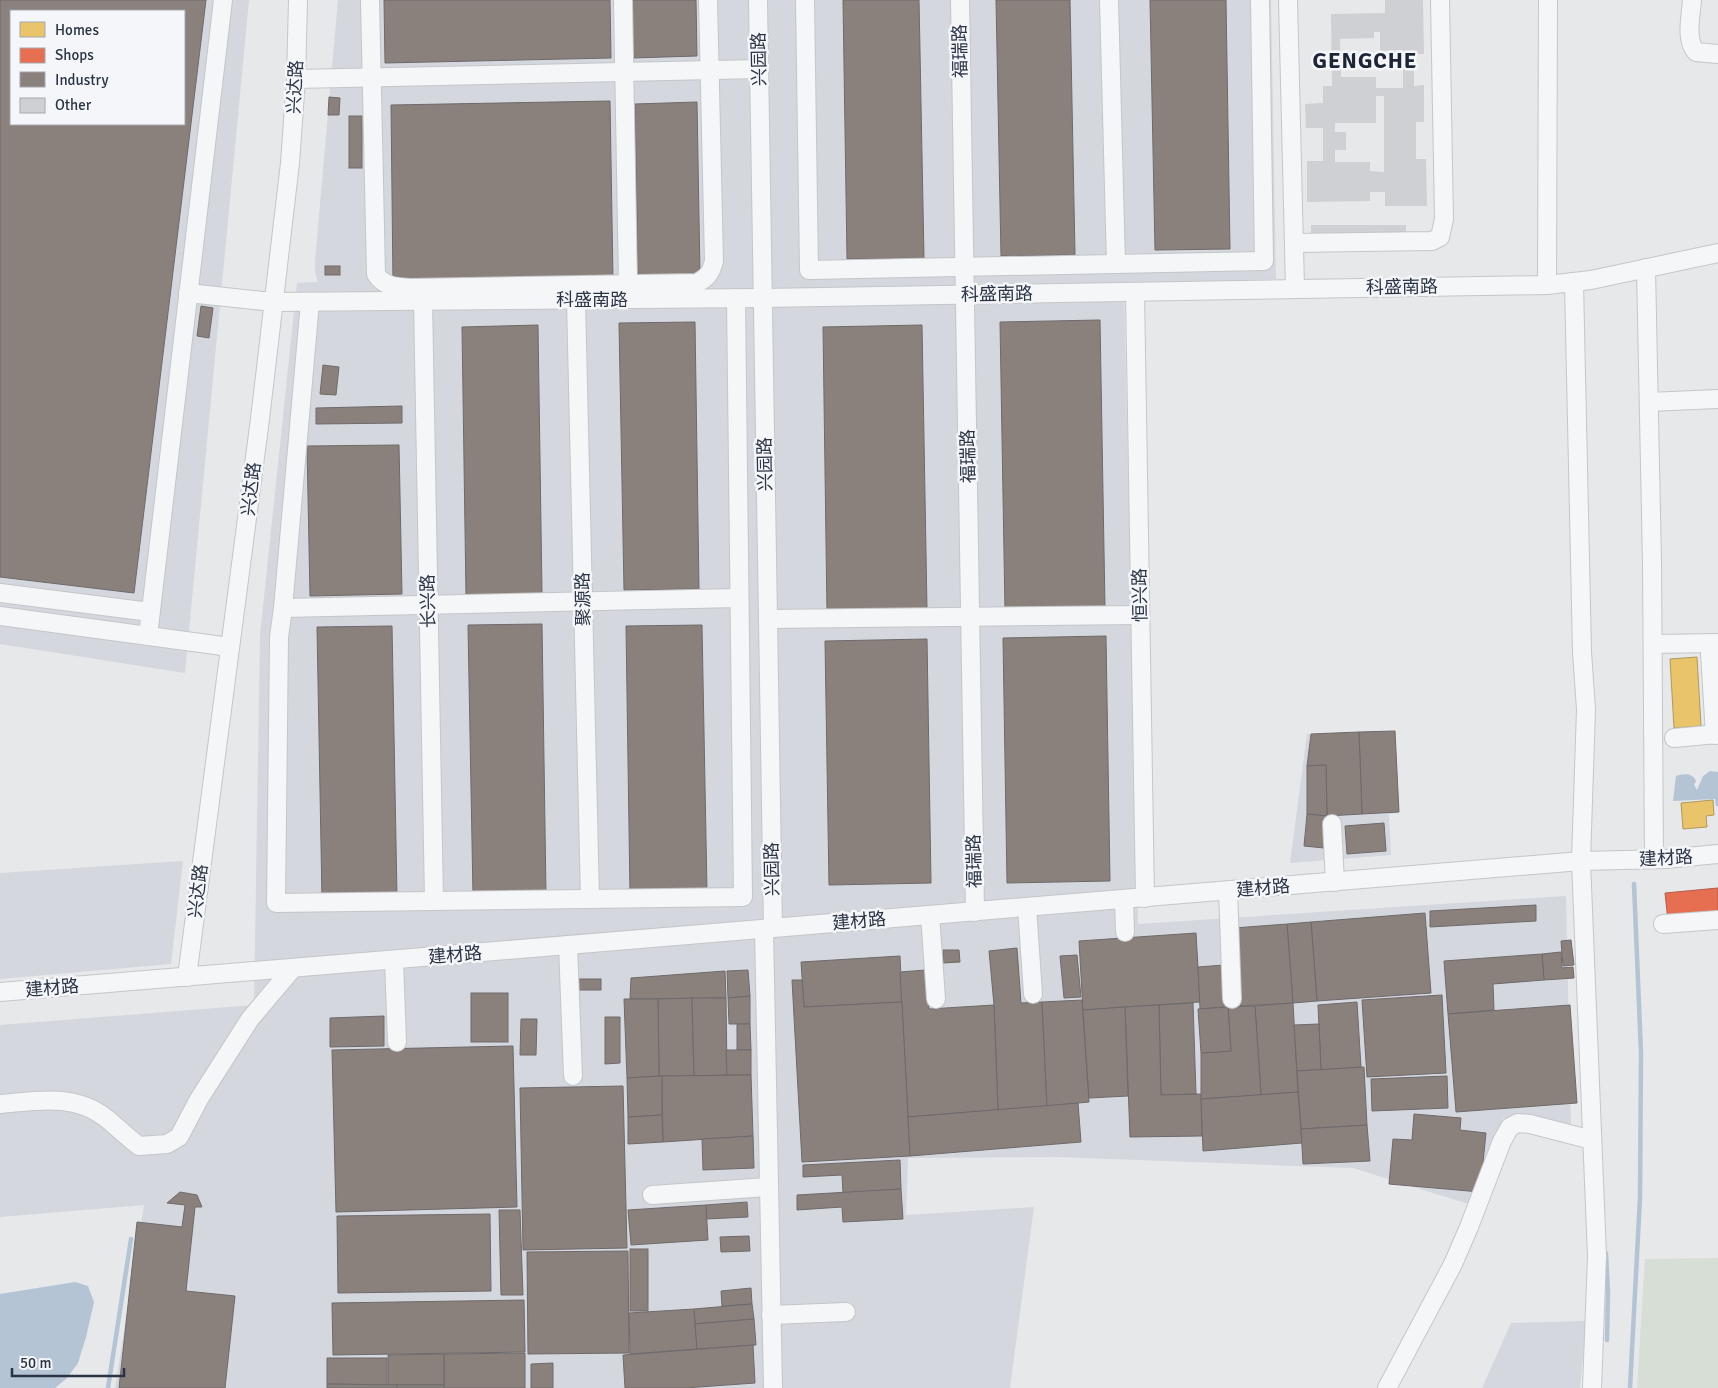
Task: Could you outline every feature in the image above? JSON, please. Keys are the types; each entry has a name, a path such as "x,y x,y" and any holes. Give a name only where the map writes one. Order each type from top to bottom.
{"street":[{"path":"148,636 223,0"},
{"name":"兴达路","path":"187,977 260,419 272,302 290,163 296,79 298,0"},
{"path":"370,0 376,274 388,285 410,288 696,283 706,279 712,270 714,262 708,0"},
{"path":"623,0 628,284"},
{"name":"兴园路","path":"758,0 768,619 769,1187 773,1388"},
{"path":"805,0 809,270 1264,261 1260,0"},
{"name":"福瑞路","path":"960,0 975,912"},
{"path":"1109,0 1116,264"},
{"path":"1288,0 1295,288"},
{"path":"1294,243 1432,242 1440,237 1444,219 1440,0"},
{"path":"1547,285 1548,0"},
{"path":"1692,0 1690,36 1692,47 1696,52 1718,54"},
{"path":"296,79 759,69"},
{"name":"科盛南路","path":"188,293 272,302 310,302 763,298 1547,285 1591,280 1718,253"},
{"path":"1646,268 1653,644 1654,859"},
{"path":"1574,282 1582,652 1586,709 1581,862 1597,1256 1592,1388"},
{"name":"恒兴路","path":"1135,292 1145,898"},
{"path":"310,302 279,637 276,903 743,897 736,298"},
{"name":"聚源路","path":"576,300 590,899"},
{"name":"长兴路","path":"423,301 434,901"},
{"path":"1649,402 1718,399"},
{"path":"0,593 150,612"},
{"path":"282,608 739,598"},
{"path":"768,619 1140,614"},
{"path":"0,616 230,647"},
{"path":"1653,644 1714,649 1717,734 1674,738"},
{"path":"1332,824 1335,882"},
{"name":"建材路","path":"0,992 1581,862 1718,854"},
{"path":"1228,891 1232,999"},
{"path":"1124,899 1125,932"},
{"path":"1027,908 1033,994"},
{"path":"930,915 936,999"},
{"path":"1663,924 1718,920"},
{"path":"568,945 573,1076"},
{"path":"394,960 397,1042"},
{"path":"0,1104 51,1100 74,1102 91,1108 138,1146 167,1144 179,1137 199,1099 250,1019 293,968"},
{"path":"1387,1388 1453,1264 1502,1141 1510,1127 1518,1123 1530,1124 1592,1140"},
{"path":"652,1195 769,1187"},
{"path":"771,1315 846,1312"}],"shaded area":[{"path":"0,0 249,0 185,673 0,644"},
{"path":"338,0 1271,0 1276,279 1124,284 1138,924 1566,896 1571,1124 1503,1118 1481,1208 1353,1168 1057,1157 908,1158 906,1215 1034,1207 1010,1388 115,1388 144,1205 0,1217 0,1025 254,1005 260,635 297,283 318,282 315,272 315,261"},
{"path":"1395,731 1399,813 1389,814 1391,855 1290,863 1307,734"},
{"path":"183,861 171,964 0,979 0,873"},
{"path":"1718,1258 1718,1388 1637,1388 1645,1259"},
{"path":"1586,1321 1580,1388 1482,1388 1511,1323"}],"water":[{"path":"1710,771 1718,772 1718,806 1716,806 1715,799 1673,801 1676,776 1684,774 1692,776 1696,781 1694,785 1697,790 1703,776"},
{"path":"75,1282 88,1286 94,1302 78,1363 67,1378 55,1388 0,1388 0,1294"}],"building: Homes":[{"path":"1697,657 1701,726 1674,728 1670,659"},
{"path":"1713,800 1714,815 1706,816 1707,827 1683,829 1681,803"}],"building: Shops":[{"path":"1718,888 1718,916 1668,921 1665,893"}],"building: Industry":[{"path":"0,0 206,0 134,593 0,577"},
{"path":"384,0 610,0 611,58 385,63"},
{"path":"631,0 696,0 697,56 632,58"},
{"path":"843,0 919,0 924,258 847,259"},
{"path":"996,0 1070,0 1075,255 1001,256"},
{"path":"1150,0 1226,0 1230,249 1155,250"},
{"path":"329,97 340,98 339,115 328,115"},
{"path":"610,101 613,279 393,283 391,105"},
{"path":"697,102 700,275 638,277 635,104"},
{"path":"349,116 362,116 362,168 349,168"},
{"path":"325,266 340,266 340,275 325,275"},
{"path":"201,306 213,308 209,338 197,336"},
{"path":"1100,320 1105,608 1005,610 1000,322"},
{"path":"695,322 699,589 624,590 619,323"},
{"path":"538,325 542,594 466,595 462,327"},
{"path":"922,325 927,610 827,612 823,327"},
{"path":"323,365 339,367 336,395 320,394"},
{"path":"402,406 402,423 316,424 316,408"},
{"path":"399,445 402,594 310,596 307,446"},
{"path":"542,624 546,895 473,896 468,625"},
{"path":"702,625 707,892 630,894 626,626"},
{"path":"392,626 397,897 322,899 317,627"},
{"path":"1106,636 1110,881 1007,883 1003,638"},
{"path":"927,639 931,883 829,885 825,641"},
{"path":"1395,731 1399,812 1362,814 1359,732"},
{"path":"1359,732 1362,814 1327,816 1326,765 1307,766 1311,734"},
{"path":"1326,765 1327,816 1307,814 1307,766"},
{"path":"1307,814 1327,816 1324,848 1304,846"},
{"path":"1384,823 1386,851 1347,854 1345,826"},
{"path":"1536,905 1536,921 1430,927 1430,911"},
{"path":"1425,913 1431,993 1317,1001 1311,922"},
{"path":"1311,922 1317,1001 1293,1003 1287,924"},
{"path":"1287,924 1293,1003 1240,1006 1234,928"},
{"path":"1196,933 1200,1002 1083,1010 1079,941"},
{"path":"1571,940 1574,965 1563,966 1561,941"},
{"path":"1017,948 1021,1003 1042,1002 1047,1106 998,1110 994,1005 989,951"},
{"path":"943,950 959,950 960,962 943,963"},
{"path":"1561,952 1562,968 1573,967 1574,978 1544,980 1542,954"},
{"path":"1542,954 1544,980 1493,984 1494,1010 1448,1014 1444,961"},
{"path":"1077,955 1081,997 1064,998 1060,956"},
{"path":"900,956 902,1002 804,1007 801,962"},
{"path":"1224,965 1226,1007 1200,1009 1198,967"},
{"path":"748,970 750,996 728,998 727,971"},
{"path":"926,970 929,1009 994,1005 998,1110 908,1117 900,972"},
{"path":"725,971 726,998 630,999 631,978"},
{"path":"579,979 601,979 601,990 579,990"},
{"path":"792,980 802,980 804,1007 902,1002 910,1156 802,1162"},
{"path":"471,993 508,993 508,1042 471,1042"},
{"path":"1442,995 1446,1073 1367,1077 1362,1000"},
{"path":"750,996 750,1024 729,1024 728,998"},
{"path":"692,998 694,1076 659,1076 658,999"},
{"path":"692,998 726,998 727,1075 694,1076"},
{"path":"624,999 658,999 659,1076 627,1078"},
{"path":"1082,1000 1089,1102 1047,1106 1042,1002"},
{"path":"1357,1002 1361,1067 1321,1070 1318,1005"},
{"path":"1193,1003 1196,1094 1161,1095 1159,1005"},
{"path":"1293,1003 1298,1092 1261,1095 1255,1006"},
{"path":"1159,1005 1161,1095 1201,1094 1202,1136 1130,1137 1125,1007"},
{"path":"1570,1005 1577,1103 1456,1112 1448,1014"},
{"path":"1255,1006 1261,1095 1201,1099 1201,1053 1231,1051 1228,1007"},
{"path":"1125,1007 1128,1096 1089,1098 1083,1010"},
{"path":"1228,1007 1231,1051 1201,1053 1198,1009"},
{"path":"384,1016 384,1046 330,1047 330,1018"},
{"path":"605,1017 620,1017 620,1063 605,1064"},
{"path":"521,1019 537,1019 536,1055 520,1055"},
{"path":"737,1024 750,1024 751,1050 737,1050"},
{"path":"1319,1024 1321,1070 1297,1071 1294,1025"},
{"path":"513,1046 517,1207 336,1212 332,1050"},
{"path":"726,1050 751,1050 751,1075 727,1075"},
{"path":"1364,1067 1367,1125 1301,1129 1297,1071"},
{"path":"751,1075 753,1136 663,1142 662,1076"},
{"path":"662,1076 662,1115 628,1117 627,1078"},
{"path":"1447,1076 1448,1108 1372,1111 1371,1079"},
{"path":"623,1086 627,1248 523,1250 520,1088"},
{"path":"1298,1092 1302,1143 1203,1151 1201,1099"},
{"path":"1078,1103 1081,1142 910,1156 908,1117"},
{"path":"1414,1114 1461,1118 1460,1130 1486,1133 1480,1192 1389,1184 1393,1139 1412,1140"},
{"path":"662,1115 663,1142 628,1144 628,1117"},
{"path":"1367,1125 1370,1161 1303,1164 1301,1129"},
{"path":"753,1136 754,1168 703,1170 702,1139"},
{"path":"900,1160 901,1189 843,1193 842,1175 803,1177 803,1165"},
{"path":"901,1189 903,1219 843,1222 842,1207 797,1210 797,1195"},
{"path":"180,1192 197,1195 202,1207 195,1207 186,1291 235,1296 225,1388 119,1388 137,1222 182,1227 185,1205 167,1203"},
{"path":"747,1202 748,1217 706,1219 706,1205"},
{"path":"706,1205 708,1240 631,1245 628,1210"},
{"path":"499,1210 520,1210 523,1295 501,1295"},
{"path":"490,1214 491,1291 338,1293 337,1216"},
{"path":"749,1236 750,1251 721,1252 720,1237"},
{"path":"630,1249 648,1249 648,1311 630,1311"},
{"path":"628,1251 629,1353 528,1354 527,1252"},
{"path":"751,1288 752,1304 722,1306 721,1291"},
{"path":"524,1300 525,1352 333,1355 332,1303"},
{"path":"752,1304 754,1319 695,1324 694,1309"},
{"path":"694,1309 697,1349 630,1354 629,1313"},
{"path":"754,1319 756,1345 697,1349 695,1324"},
{"path":"753,1345 755,1383 685,1388 625,1388 623,1355"},
{"path":"525,1353 525,1388 444,1388 444,1354"},
{"path":"444,1354 444,1385 388,1385 388,1355"},
{"path":"327,1358 387,1358 387,1385 327,1384"},
{"path":"553,1363 553,1388 531,1388 531,1364"},
{"path":"327,1384 397,1385 397,1388 327,1388"},
{"path":"397,1385 444,1385 444,1388 397,1388"}],"building: Other":[{"path":"1385,0 1423,0 1424,54 1414,54 1414,86 1424,85 1424,122 1416,122 1416,159 1426,159 1427,206 1385,206 1385,192 1370,192 1370,201 1307,202 1307,161 1323,161 1323,128 1306,128 1305,104 1323,103 1323,86 1332,86 1331,14 1385,13","holes":["1374,32 1380,32 1380,51 1403,50 1403,88 1376,88 1376,77 1341,77 1340,39 1374,38","1376,96 1384,96 1384,172 1370,171 1370,162 1335,162 1335,150 1346,150 1346,132 1335,132 1335,123 1376,123"]},
{"path":"1311,225 1406,225 1406,238 1311,238"}],"waterway":[{"path":"1630,1388 1640,1198 1641,1053 1634,884"},
{"path":"108,1388 131,1239"},
{"path":"1606,1253 1608,1293 1607,1340"}],"district":[{"name":"GENGCHE","path":"1365,60"}]}
